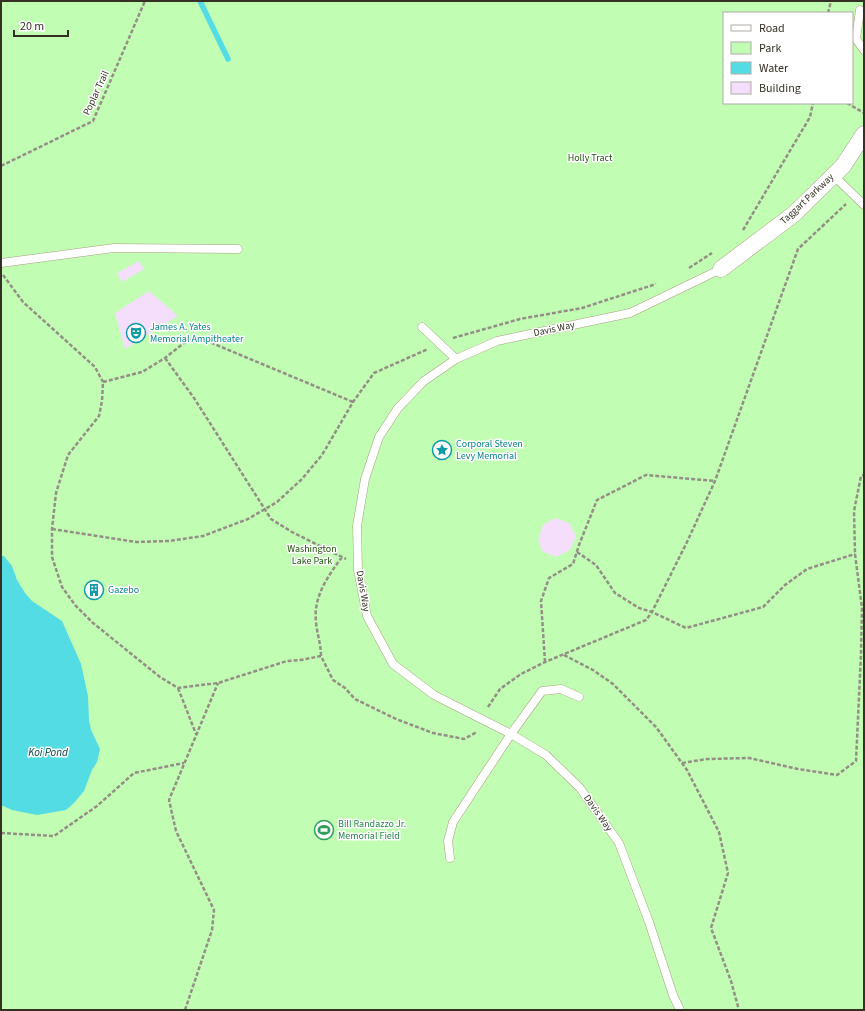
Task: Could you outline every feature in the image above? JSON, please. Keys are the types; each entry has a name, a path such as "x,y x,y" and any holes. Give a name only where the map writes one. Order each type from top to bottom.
{"street":[{"name":"Taggart Parkway","path":"721,270 794,214 843,166 864,134"}],"lane":[{"path":"860,10 856,39 864,50"},
{"path":"833,175 864,205"},
{"path":"1,263 114,248 238,249"},
{"name":"Davis Way","path":"680,1010 673,995 649,922 619,843 580,788 546,755 511,734 434,695 393,664 367,616 358,563 357,526 365,479 379,437 398,408 424,381 456,359 497,341 630,313 721,270"},
{"path":"422,327 456,359"},
{"path":"450,858 448,841 453,822 511,734 542,691 561,689 579,697"}],"path":[{"name":"Poplar Trail","path":"1,166 94,121 145,1"},
{"path":"828,12 831,1"},
{"path":"849,104 864,113"},
{"path":"488,707 500,689 521,674 545,662 646,620 652,612 687,542 715,480 798,249 855,196"},
{"path":"1,272 22,302 95,367 103,382 102,401 99,416 68,455 56,493 52,529 52,557 62,587 75,605 93,622 160,677 178,688 196,735"},
{"path":"103,382 142,372 165,358 184,343 196,338 207,341 353,402"},
{"path":"165,358 194,398 271,518 292,532 342,557 358,563"},
{"path":"545,662 541,601 548,578 573,564 597,500 646,475 715,480"},
{"path":"682,763 707,759 749,758 798,769 837,775 856,761 862,608 855,554 854,511 861,476 864,475"},
{"path":"577,552 596,565 615,593 639,608 652,612 686,628 763,608 785,585 807,569 855,554"},
{"path":"342,557 319,594 316,608 316,620 321,647 321,656 334,680 345,688 355,699 396,719 433,733 464,739 479,730"},
{"path":"564,655 593,670 613,684 656,727 682,763 719,832 728,873 711,928 731,981 739,1010"},
{"path":"178,688 218,683 287,661 321,656"},
{"path":"185,1010 212,930 214,910 176,831 169,800 218,683"},
{"path":"1,833 54,836 97,806 134,773 184,763"}],"green space":[{"path":"1,1 864,1 864,1010 1,1010"}],"water":[{"name":"Koi Pond","path":"1,556 4,556 12,566 17,580 32,601 62,621 81,664 88,696 91,730 100,749 97,762 92,770 84,791 66,810 37,815 12,810 1,805"}],"building":[{"path":"139,261 144,269 122,282 117,273"},
{"name":"James A. Yates Memorial Ampitheater","path":"149,291 178,316 125,349 115,313"},
{"path":"555,518 569,523 576,536 570,550 556,557 542,551 538,540 543,525"},
{"name":"Gazebo","path":"90,582 97,582 103,586 103,593 99,597 91,597 87,593 85,586"}],"waterway":[{"path":"200,1 228,59"}],"place":[{"name":"James A. Yates Memorial Ampitheater","path":"136,333"},
{"name":"Corporal Steven Levy Memorial","path":"442,450"},
{"name":"Gazebo","path":"94,590"},
{"name":"Bill Randazzo Jr. Memorial Field","path":"324,830"}],"park label":[{"name":"Holly Tract","path":"590,158"},
{"name":"Washington Lake Park","path":"312,554"}]}
